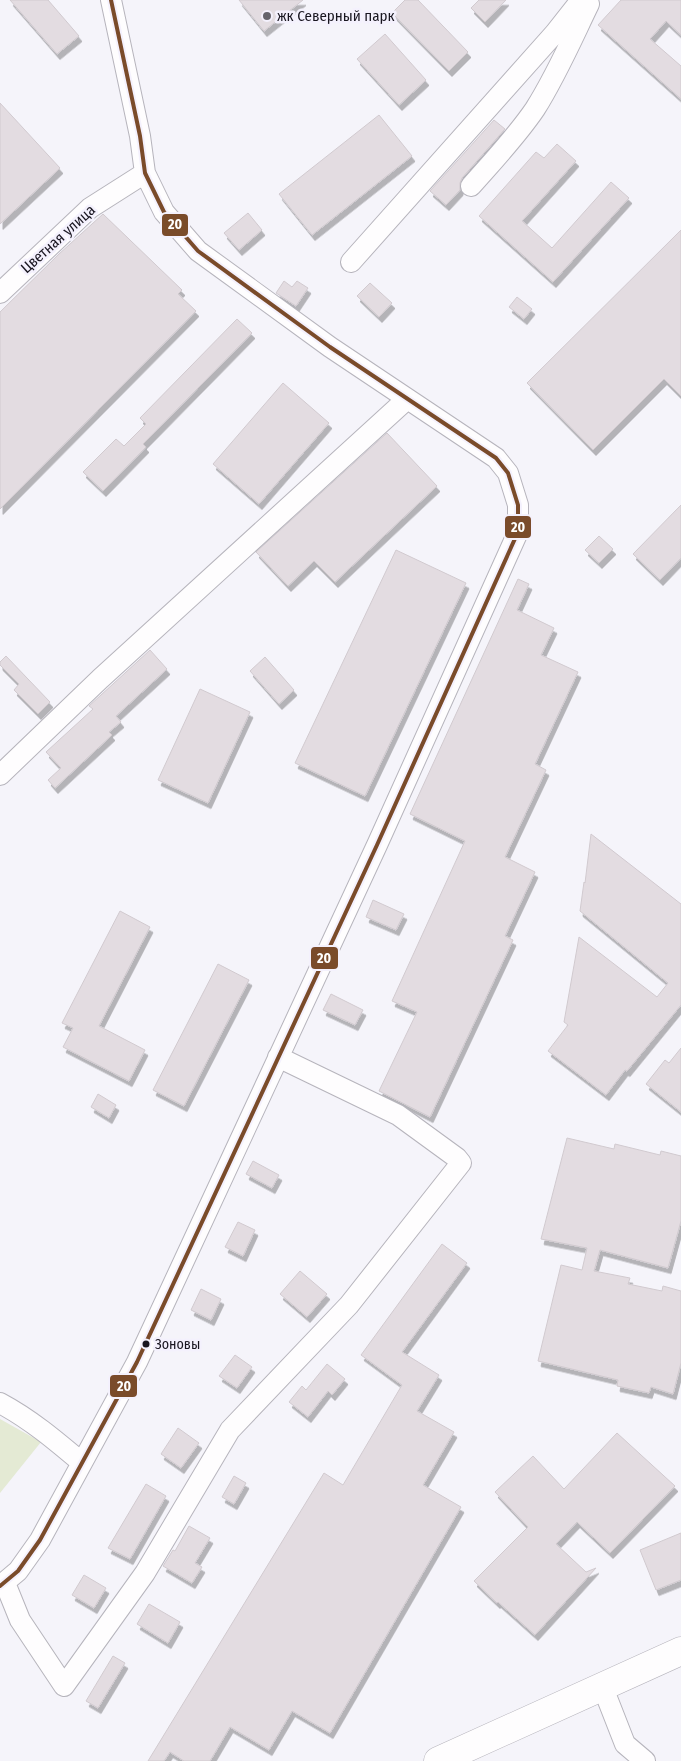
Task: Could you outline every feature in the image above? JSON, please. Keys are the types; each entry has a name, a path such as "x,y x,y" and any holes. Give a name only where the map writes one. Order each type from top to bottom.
{"highway":[{"path":"438,1761 681,1650"},
{"path":"468,1761 681,1666"}],"street":[{"path":"111,0 140,136 145,173 164,212 198,251 330,347 496,458 508,473 518,504 518,532 377,845 278,1057 138,1362 29,1557 18,1572 2,1585 20,1620 64,1686 145,1573 230,1430 349,1305 461,1162 398,1116 278,1057"},
{"path":"351,262 549,39 581,0"},
{"path":"472,186 536,108 591,0"},
{"name":"Цветная улица","path":"0,293 90,208 145,173"},
{"path":"0,774 100,679 407,399"},
{"path":"0,1403 20,1413 45,1431 81,1462"},
{"path":"608,1698 625,1744 646,1761"}],"green space":[{"path":"0,1419 41,1442 0,1493"}],"building":[{"path":"10,0 48,0 79,36 57,54"},
{"name":"жк Северный парк","path":"239,0 303,0 264,31"},
{"path":"405,0 418,0 468,52 449,71 392,13"},
{"path":"479,0 506,0 485,22 471,8"},
{"path":"621,0 681,0 681,35 666,21 650,39 681,66 681,99 598,25"},
{"path":"385,34 426,80 399,105 357,59"},
{"path":"0,103 60,168 0,224"},
{"path":"379,115 412,156 312,235 279,194"},
{"path":"494,120 505,129 462,178 460,190 446,205 430,191"},
{"path":"557,144 576,161 522,221 552,248 611,182 629,198 553,282 479,216 536,152 544,158"},
{"path":"248,213 262,230 239,250 224,233"},
{"path":"103,214 182,290 178,294 196,311 0,509 0,312"},
{"path":"681,230 681,396 664,379 593,450 527,383"},
{"path":"284,281 292,287 297,281 308,288 296,306 276,293"},
{"path":"370,283 392,303 379,317 357,296"},
{"path":"517,297 532,309 524,319 509,307"},
{"path":"237,319 252,333 143,444 146,447 103,491 83,472 116,439 124,446 146,424 140,418"},
{"path":"283,383 329,423 259,504 213,464"},
{"path":"387,433 437,486 335,582 314,561 288,586 256,552"},
{"path":"681,505 681,558 660,580 633,554"},
{"path":"599,536 613,549 599,563 585,550"},
{"path":"396,550 466,583 365,796 295,763"},
{"path":"518,579 529,584 517,610 554,628 541,655 578,672 535,764 546,770 505,857 535,872 505,936 513,940 430,1117 379,1091 417,1012 392,1001 465,841 410,814"},
{"path":"150,650 167,669 116,716 121,722 109,732 112,735 55,788 48,780 61,768 46,752 93,709 89,706"},
{"path":"6,656 50,702 38,714 14,690 19,684 0,665 0,662"},
{"path":"265,657 294,690 279,704 250,671"},
{"path":"200,689 250,712 208,803 158,780"},
{"path":"591,834 681,904 681,1005 606,1095 548,1051 568,1025 564,1022 579,937 657,997 668,983 580,911"},
{"path":"373,900 404,914 396,930 366,917"},
{"path":"120,911 150,927 99,1026 145,1050 129,1081 63,1047 73,1028 62,1023"},
{"path":"218,964 249,980 184,1106 153,1090"},
{"path":"331,994 363,1010 355,1025 323,1010"},
{"path":"681,1048 681,1112 646,1084 665,1060 669,1063"},
{"path":"98,1094 116,1105 109,1118 91,1107"},
{"path":"567,1138 614,1149 615,1144 660,1155 661,1151 681,1156 681,1221 668,1268 600,1250 594,1271 630,1278 628,1284 662,1291 663,1286 681,1291 681,1363 673,1394 651,1387 649,1393 617,1386 618,1380 538,1361 561,1265 582,1270 587,1248 541,1239"},
{"path":"253,1161 279,1175 272,1188 246,1174"},
{"path":"238,1222 255,1230 243,1256 225,1247"},
{"path":"442,1244 467,1263 402,1352 439,1375 417,1411 454,1432 423,1485 461,1507 330,1733 292,1711 269,1750 230,1727 210,1761 184,1761 170,1752 164,1761 148,1761 324,1473 343,1485 402,1385 361,1355"},
{"path":"300,1271 327,1294 307,1317 280,1294"},
{"path":"201,1289 221,1299 211,1320 191,1310"},
{"path":"235,1355 252,1367 237,1388 219,1376"},
{"path":"327,1364 345,1379 332,1395 328,1391 308,1417 289,1402 302,1386 306,1390"},
{"path":"178,1428 199,1443 181,1468 161,1454"},
{"path":"617,1433 675,1486 610,1553 577,1522 556,1544 586,1572 596,1568 535,1635 474,1581 528,1527 495,1492 533,1456 564,1489"},
{"path":"234,1476 246,1483 234,1504 222,1497"},
{"path":"146,1484 166,1496 130,1559 108,1548"},
{"path":"189,1526 210,1538 195,1563 202,1567 192,1583 163,1566 173,1550 175,1551"},
{"path":"681,1533 681,1580 656,1590 640,1550"},
{"path":"84,1575 106,1588 94,1608 72,1595"},
{"path":"149,1604 180,1622 168,1643 137,1624"},
{"path":"113,1656 125,1663 98,1708 86,1701"}],"transit line":[{"name":"20","path":"0,1586 18,1571 40,1540 137,1362 377,845 518,532 518,505 508,473 496,458 330,347 198,251 164,212 145,173 140,136 111,0"}],"place":[{"name":"жк Северный парк","path":"267,16"},
{"name":"Зоновы","path":"146,1344"}]}
